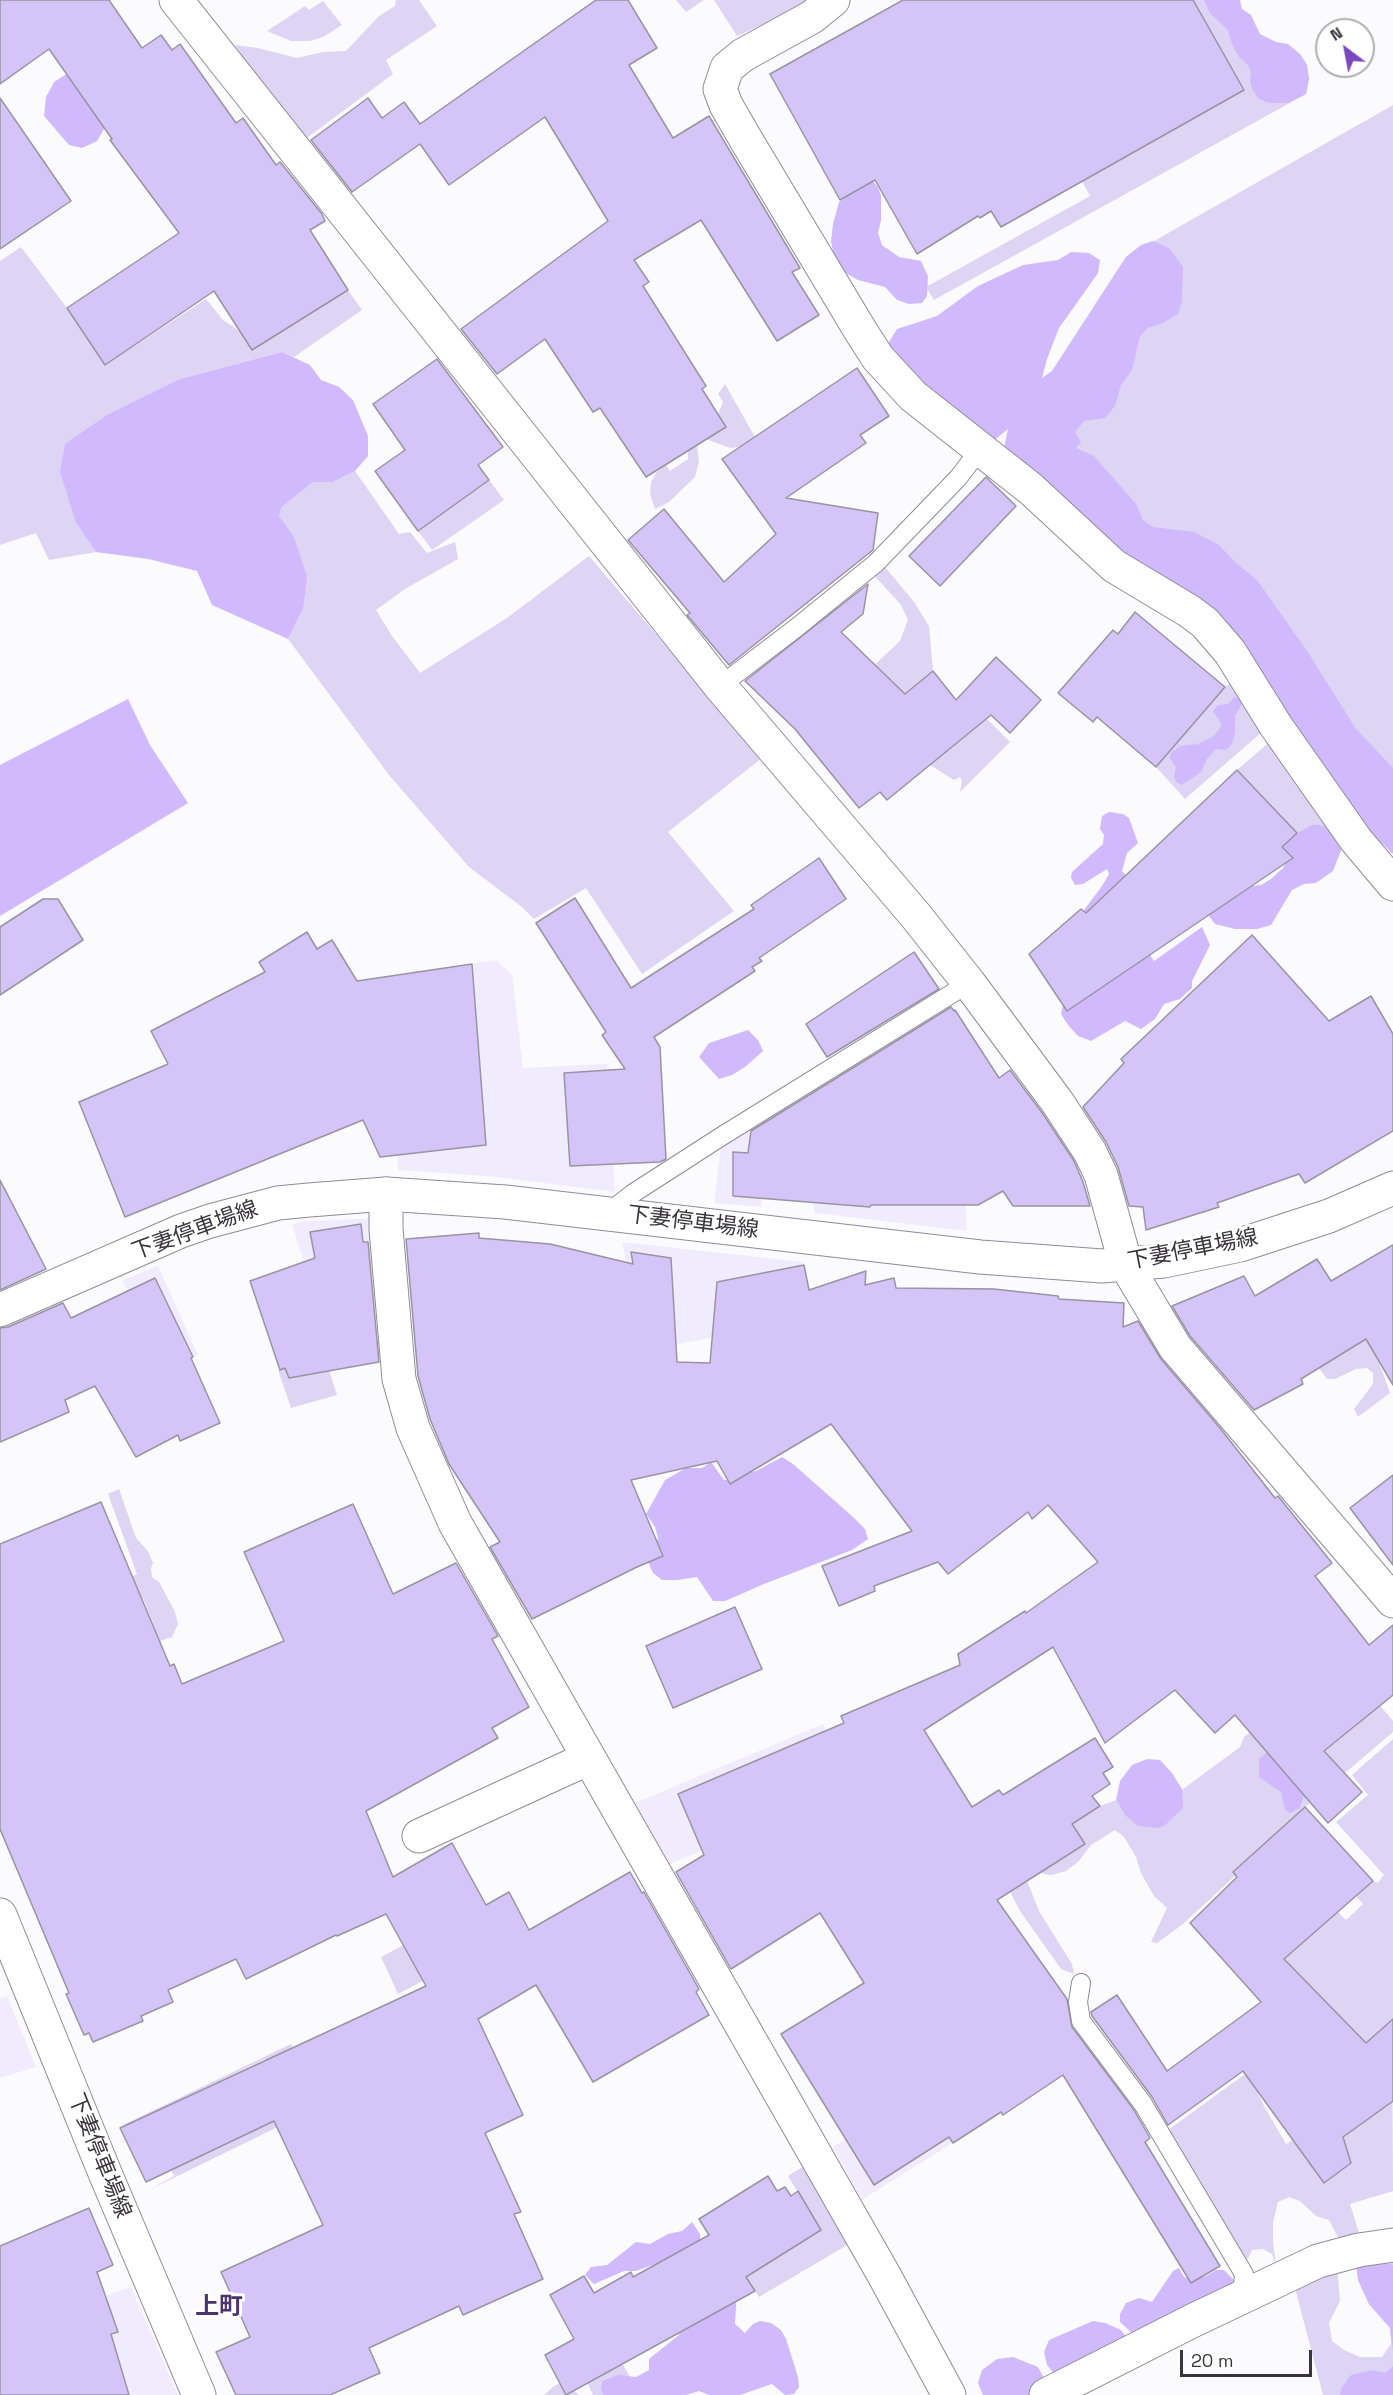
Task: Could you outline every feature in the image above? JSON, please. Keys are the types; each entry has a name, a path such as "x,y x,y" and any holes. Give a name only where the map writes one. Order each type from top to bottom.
{"street":[{"path":"176,0 720,686 916,916 969,983 1058,1102 1090,1152 1101,1175 1126,1265 1175,1347 1393,1600"},
{"path":"833,0 812,17 743,55 727,68 720,88 726,105 791,218 878,358 913,396 1031,489 1114,566 1205,623 1230,652 1282,735 1356,840 1393,884"},
{"name":"下妻停車場線","path":"0,1310 181,1231 278,1203 386,1194 505,1202 980,1257 1102,1266 1164,1261 1240,1245 1329,1216 1393,1188"},
{"path":"386,1194 386,1229 399,1378 413,1428 455,1523 949,2395"},
{"path":"419,1836 589,1758"},
{"name":"下妻停車場線","path":"0,1915 100,2163 199,2395"},
{"path":"1046,2395 1318,2261 1359,2250 1393,2245"}],"lane":[{"path":"720,686 876,563 958,478 981,448"},
{"path":"608,1213 632,1194 722,1136 969,983"},
{"path":"1081,1983 1078,2002 1081,2021 1143,2104 1244,2274 1243,2287 1236,2300"}],"shaded area":[{"path":"396,0 419,0 437,26 386,60 393,74 304,140 254,76 235,45 297,58 323,52 346,51 379,16 395,6"},
{"path":"676,0 704,0 686,12"},
{"path":"714,0 813,0 737,36"},
{"path":"1193,0 1226,0 1261,60 1300,54 1307,65 1309,79 1306,94 934,300 926,287 1090,196 1082,181 1243,90"},
{"path":"1204,0 1240,0 1242,9 1251,15 1260,34 1276,42 1288,44 1300,54 1307,65 1309,79 1306,94 1288,103 1269,103 1259,99 1252,89 1251,72 1248,65 1239,57 1228,30 1210,13"},
{"path":"323,1 342,25 323,37 310,41 291,41 267,31 305,6 309,10"},
{"path":"74,69 108,122 97,141 82,148 69,145 44,116 46,97 54,82"},
{"path":"1393,105 1393,844 1021,419 1126,257"},
{"path":"871,179 878,187 881,196 881,220 878,233 882,245 899,257 921,261 928,276 927,296 922,303 909,304 897,300 885,287 858,280 847,274 835,262 831,241 839,202"},
{"path":"1153,241 1169,248 1183,267 1182,301 1178,314 1163,323 1148,328 1140,336 1132,370 1121,385 1115,406 1105,418 1084,421 1075,432 1081,442 1076,448 1094,456 1136,504 1143,520 1153,527 1194,532 1219,545 1257,580 1307,651 1356,729 1393,768 1393,854 1368,830 1160,591 1003,453 1008,429 987,446 886,347 897,329 937,316 978,286 1023,265 1058,260 1071,252 1089,253 1100,260 1098,273 1059,328 1042,378 1052,371 1126,257 1141,245"},
{"path":"21,247 67,308 105,365 206,299 223,320 241,332 252,350 348,290 362,310 294,357 282,352 180,379 76,523 96,552 49,560 36,533 0,545 0,261"},
{"path":"282,352 310,365 321,380 339,387 353,400 368,436 368,456 355,471 333,482 313,482 282,507 279,516 294,537 307,576 303,609 288,639 212,605 197,571 148,559 96,552 76,523 60,472 65,444 107,415 180,379"},
{"path":"725,384 756,439 746,446 730,448 706,439 726,427 718,415 723,402 718,394"},
{"path":"697,446 699,462 695,477 669,502 655,509 650,494 651,482 657,472 666,465 670,471 688,459 688,451"},
{"path":"355,471 399,534 410,532 427,553 455,542 458,559 405,589 376,610 420,673 507,618 589,556 762,758 668,832 734,911 642,974 586,888 534,919 522,907 469,867 389,775 288,639 303,609 279,516 282,507 313,482 333,482"},
{"path":"489,480 504,500 432,550 418,531"},
{"path":"885,567 914,602 929,626 933,671 903,696 868,671 900,641 908,620 901,605 874,575"},
{"path":"1233,681 1263,731 1185,799 1156,767 1225,687"},
{"path":"962,694 1010,742 960,792 962,781 960,777 954,780 930,765 943,754 957,701"},
{"path":"1234,697 1240,698 1243,702 1235,716 1232,744 1226,750 1216,749 1207,759 1201,772 1182,785 1176,782 1174,776 1176,767 1169,757 1172,752 1180,746 1198,744 1214,736 1222,725 1213,711 1218,705 1228,704"},
{"path":"128,699 150,745 188,803 0,916 0,765"},
{"path":"1273,739 1329,827 1314,824 1297,833 1237,770"},
{"path":"1109,812 1123,814 1129,818 1138,843 1127,853 1122,871 1140,891 1121,913 1081,914 1109,874 1107,869 1083,884 1075,885 1071,878 1072,872 1103,844 1104,835 1100,829 1102,816"},
{"path":"1314,824 1329,827 1344,843 1333,871 1316,883 1304,884 1292,890 1271,925 1257,929 1235,929 1215,924 1209,916 1211,906 1271,879 1283,868 1288,857 1280,849 1297,833"},
{"path":"1202,927 1210,945 1192,981 1192,988 1180,999 1164,1004 1155,1019 1141,1029 1125,1021 1091,1041 1078,1036 1068,1025 1061,1014 1063,1005 1150,955 1154,961"},
{"path":"496,960 512,974 523,1068 607,1064 615,1192 487,1176 398,1170 391,1051 409,973"},
{"path":"748,1030 758,1040 763,1051 745,1067 732,1075 719,1079 699,1057 709,1043"},
{"path":"770,1106 761,1207 714,1203 722,1136"},
{"path":"817,1153 965,1198 967,1231 815,1213 813,1204"},
{"path":"386,1218 392,1306 369,1304 319,1312 292,1224 305,1221"},
{"path":"622,1242 803,1262 813,1313 745,1331 644,1351"},
{"path":"158,1266 198,1355 166,1370 122,1280"},
{"path":"1366,1339 1378,1360 1390,1393 1358,1417 1354,1409 1373,1384 1373,1373 1367,1368 1356,1369 1335,1379 1327,1379 1319,1368"},
{"path":"324,1355 337,1395 291,1408 278,1370"},
{"path":"782,1457 853,1517 865,1529 868,1539 852,1550 725,1601 713,1601 697,1577 662,1580 653,1573 648,1562 658,1538 655,1527 646,1514 665,1480 686,1468 702,1468 711,1462 724,1480 733,1480 742,1473 756,1471"},
{"path":"119,1489 136,1538 148,1551 153,1563 152,1577 159,1582 175,1612 178,1624 172,1637 160,1641 143,1598 81,1622 137,1574 108,1494"},
{"path":"1376,1701 1393,1721 1393,1732 1305,1807 1234,1872 1236,1875 1183,1924 1157,1943 1151,1942 1167,1908 1154,1896 1141,1873 1136,1857 1124,1837 1115,1830 1091,1845 1079,1861 1066,1871 1051,1875 1040,1873 1085,1845 1072,1824 1100,1806 1116,1800 1125,1815 1179,1792 1240,1747 1244,1737 1256,1727 1329,1739 1334,1744 1359,1723"},
{"path":"823,1724 849,1789 670,1864 635,1803"},
{"path":"1393,1739 1393,2019 1389,2022 1392,2026 1393,2191 1350,2204 1359,2233 1347,2238 1338,2237 1329,2220 1316,2216 1300,2201 1289,2197 1278,2202 1273,2222 1276,2265 1272,2254 1263,2249 1252,2250 1247,2260 1168,2130 1248,2072 1286,2144 1293,2140 1309,2162 1383,2108 1370,2088 1369,2048 1264,1941 1337,1911 1346,1920 1363,1904 1356,1896 1373,1881 1378,1883 1384,1875 1336,1822 1368,1795 1352,1775"},
{"path":"1274,1747 1304,1795 1300,1808 1290,1813 1285,1810 1281,1792 1259,1777 1259,1759"},
{"path":"1147,1759 1160,1760 1182,1789 1183,1808 1164,1826 1158,1828 1138,1826 1125,1815 1116,1800 1120,1781 1132,1765"},
{"path":"1019,1880 1028,1883 1039,1911 1072,1964 1074,1974 1061,1969 1020,1911 1008,1888"},
{"path":"482,1903 502,1939 398,1994 381,1957"},
{"path":"7,1996 36,2067 0,2078 0,1998"},
{"path":"291,2044 315,2097 294,2119 149,2190 174,2176 171,2170 246,2135 282,2094 265,2059 123,2125"},
{"path":"946,2073 953,2143 862,2200 833,2147"},
{"path":"804,2166 849,2244 759,2297 746,2277 821,2230 788,2176"},
{"path":"692,2222 700,2234 701,2248 737,2292 735,2324 745,2333 753,2324 760,2321 771,2323 781,2330 798,2377 799,2387 794,2394 785,2395 772,2384 740,2395 709,2395 699,2391 686,2395 603,2395 601,2388 603,2381 618,2375 636,2377 649,2370 649,2359 679,2335 682,2326 667,2272 658,2263 636,2271 624,2271 594,2284 585,2275 591,2267 607,2265 636,2242 650,2244 668,2234 682,2231"},
{"path":"1393,2254 1393,2395 1323,2395 1295,2288 1337,2266 1340,2301 1329,2323 1332,2341 1344,2350 1360,2357 1382,2357 1391,2344 1390,2328 1369,2304 1358,2280"},
{"path":"1368,2259 1393,2265 1393,2350 1390,2328 1369,2304 1358,2280 1356,2265"},
{"path":"1179,2268 1184,2277 1193,2280 1216,2270 1224,2270 1237,2283 1134,2335 1120,2322 1120,2314 1126,2303 1139,2298 1152,2302 1173,2271"},
{"path":"131,2287 178,2395 19,2395 0,2332"},
{"path":"1093,2321 1121,2330 1128,2339 1055,2375 1047,2365 1044,2352 1049,2340"},
{"path":"1013,2357 1038,2367 1044,2378 1033,2395 983,2395 978,2383 982,2370 997,2359"},
{"path":"622,2363 640,2395 593,2395 581,2369"},
{"path":"1393,2366 1393,2395 1340,2395 1342,2387 1351,2375 1373,2370 1385,2373"},
{"path":"564,2381 579,2395 544,2395 554,2386"}],"building":[{"path":"0,0 109,0 142,48 161,35 172,50 180,44 236,123 243,118 276,165 280,162 322,214 325,221 310,230 348,290 252,350 214,291 105,365 67,308 179,233 110,140 112,139 49,49 0,84"},
{"path":"596,0 628,0 657,48 629,65 673,138 709,116 800,268 792,272 819,315 777,341 701,220 634,260 649,282 643,286 706,386 702,389 726,427 646,477 600,408 593,412 545,339 497,374 461,329 608,221 545,117 449,185 420,144 352,192 311,140 368,98 382,118 404,102 420,124"},
{"path":"903,0 1193,0 1244,90 1001,227 991,211 980,218 978,216 917,254 875,180 840,200 770,74"},
{"path":"0,98 71,201 0,249"},
{"path":"437,359 503,447 478,465 489,480 418,531 375,471 405,450 373,404"},
{"path":"857,368 889,416 860,435 866,443 786,498 878,513 873,550 729,665 687,615 690,613 628,540 664,509 724,582 776,534 722,459"},
{"path":"986,477 1016,506 940,586 909,556"},
{"path":"868,584 863,614 841,632 905,694 933,671 956,700 996,657 1041,700 1010,733 991,715 887,800 880,792 859,808 795,729 745,681"},
{"path":"1135,612 1225,687 1156,767 1097,717 1093,722 1058,693 1113,630 1118,634"},
{"path":"1237,770 1297,833 1282,847 1293,858 1067,1011 1029,954 1081,909 1086,913"},
{"path":"819,858 846,899 759,958 762,961 752,967 755,971 654,1037 660,1047 666,1159 660,1162 570,1166 564,1073 625,1069 602,1035 606,1032 536,923 575,898 631,988 754,909 751,905"},
{"path":"43,899 58,899 83,940 0,995 0,927"},
{"path":"307,932 317,949 332,940 357,981 472,964 486,1145 380,1157 363,1120 125,1217 79,1102 168,1064 151,1031 265,972 259,962"},
{"path":"1252,935 1329,1021 1371,996 1393,1034 1393,1131 1305,1183 1299,1174 1217,1203 1219,1207 1146,1230 1143,1207 1129,1206 1118,1167 1106,1142 1083,1107 1124,1063 1121,1059"},
{"path":"914,952 939,989 827,1057 806,1024"},
{"path":"951,1007 999,1078 1010,1070 1043,1114 1074,1161 1090,1206 1013,1206 1003,1191 978,1205 871,1205 870,1207 733,1196 733,1152 748,1153 751,1131"},
{"path":"0,1180 46,1269 0,1290"},
{"path":"361,1224 363,1242 368,1242 379,1362 289,1378 285,1368 280,1370 250,1281 315,1258 310,1232"},
{"path":"479,1233 479,1238 550,1244 633,1264 631,1252 671,1258 677,1362 710,1363 717,1282 804,1265 809,1290 866,1271 865,1285 894,1278 896,1288 994,1289 1058,1296 1059,1299 1124,1303 1123,1327 1138,1321 1161,1359 1220,1428 1275,1498 1278,1496 1332,1563 1315,1576 1369,1645 1393,1625 1393,1695 1324,1751 1362,1792 1328,1823 1235,1715 1215,1733 1175,1690 1105,1743 1053,1647 924,1730 972,1807 999,1790 1003,1795 1095,1738 1113,1767 1103,1773 1110,1784 1092,1796 1100,1806 1072,1824 1085,1844 997,1900 1067,1999 1072,2027 1134,2110 1150,2138 1145,2142 1220,2266 1191,2283 1063,2075 1003,2115 1001,2112 953,2143 949,2137 874,2185 781,2034 864,1983 820,1913 731,1969 676,1872 704,1855 678,1794 844,1723 841,1716 960,1665 958,1654 1025,1611 1026,1613 1098,1562 1048,1505 1032,1519 1028,1512 948,1574 938,1562 874,1586 875,1591 839,1606 822,1566 912,1531 831,1424 730,1484 717,1461 631,1480 663,1556 532,1619 490,1547 500,1542 449,1464 430,1419 418,1376 406,1239"},
{"path":"1393,1245 1393,1385 1366,1339 1301,1379 1303,1384 1254,1410 1190,1336 1172,1306 1244,1276 1255,1296 1317,1259 1331,1281"},
{"path":"155,1278 193,1357 191,1358 220,1423 180,1441 178,1435 136,1457 95,1386 65,1400 69,1412 0,1442 0,1328 8,1327 63,1303 71,1318"},
{"path":"1393,1475 1393,1565 1350,1508"},
{"path":"101,1502 170,1666 174,1664 182,1684 284,1641 244,1552 353,1504 393,1594 456,1563 498,1636 492,1639 529,1707 492,1728 498,1738 366,1811 393,1877 452,1843 486,1905 509,1892 529,1930 630,1872 642,1893 644,1892 699,1989 696,1992 709,2015 593,2082 536,1985 478,2019 523,2115 485,2133 521,2212 514,2214 543,2279 463,2315 459,2306 369,2348 380,2373 330,2395 236,2395 216,2352 250,2337 221,2272 323,2225 274,2121 146,2182 120,2128 426,1986 386,1914 336,1935 246,1979 236,1959 168,1990 173,2002 141,2016 143,2021 93,2042 89,2033 84,2035 66,1994 69,1993 0,1829 0,1544"},
{"path":"735,1607 762,1669 673,1708 646,1646"},
{"path":"1305,1807 1373,1881 1284,1959 1366,2043 1393,2019 1393,2101 1343,2137 1351,2163 1324,2183 1243,2071 1168,2125 1152,2097 1091,2012 1117,1995 1167,2071 1261,2002 1190,1923 1237,1877 1233,1872"},
{"path":"768,2176 777,2191 785,2187 791,2196 798,2191 821,2230 746,2277 755,2291 566,2395 545,2355 574,2339 550,2295 584,2276 594,2293 631,2272 633,2277 709,2235 699,2219"},
{"path":"89,2208 113,2265 97,2272 118,2332 111,2334 129,2395 0,2395 0,2246"}],"district":[{"name":"上町","path":"219,2307"}]}
